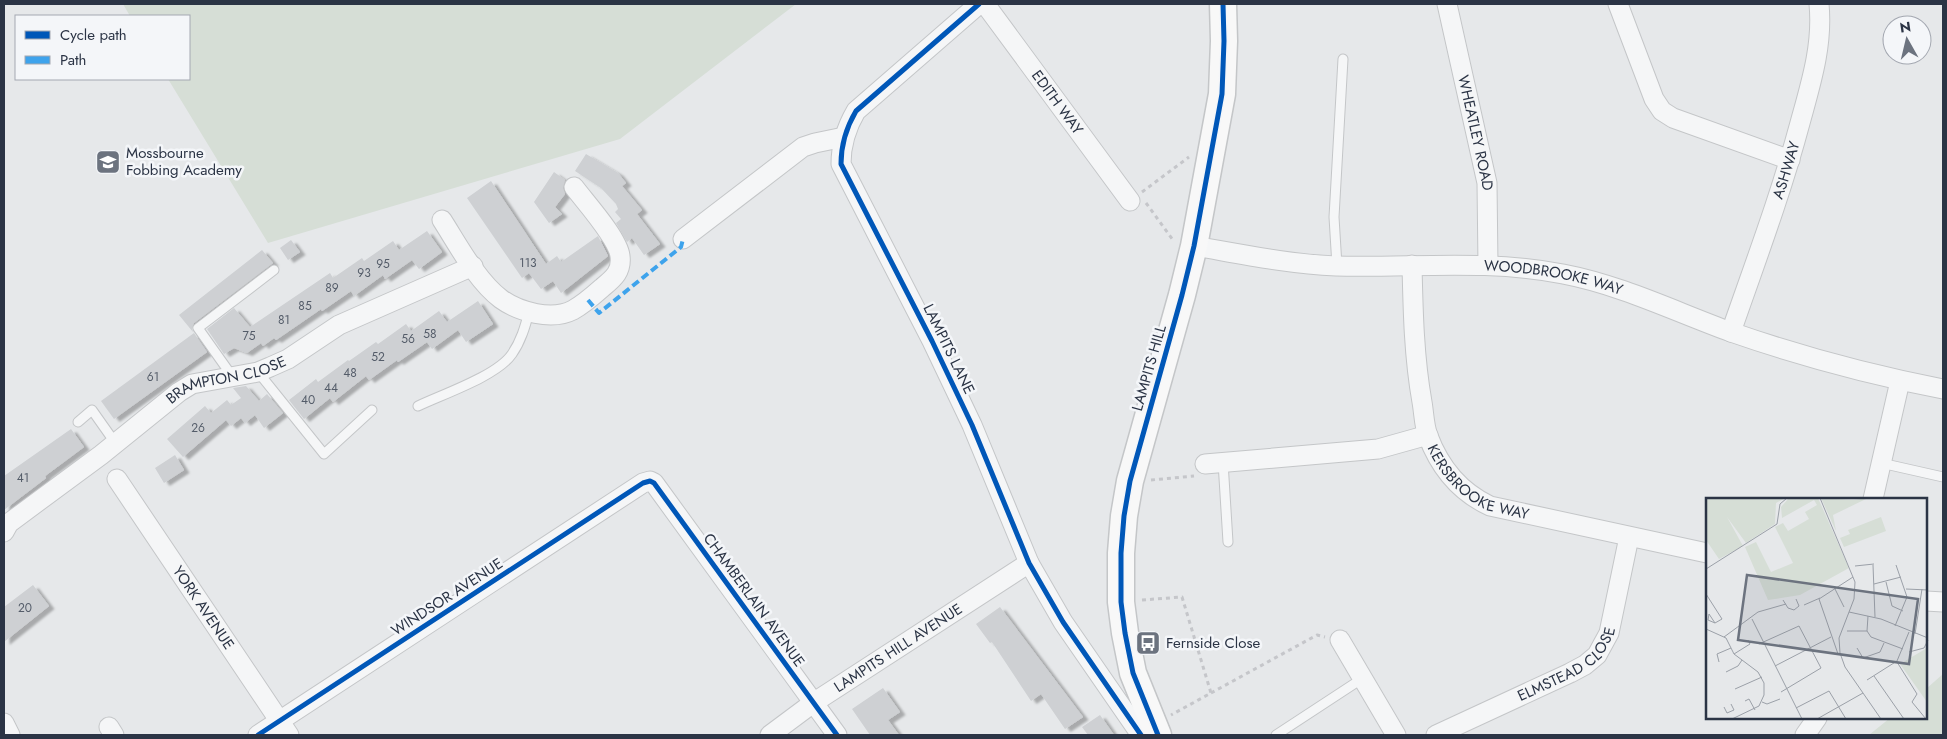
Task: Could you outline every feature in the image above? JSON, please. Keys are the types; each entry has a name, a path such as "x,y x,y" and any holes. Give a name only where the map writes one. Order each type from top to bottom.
{"main road":[{"name":"LAMPITS HILL","path":"1151,732 1133,673 1121,602 1122,544 1130,482 1194,246 1222,94 1223,4"}],"street":[{"name":"LAMPITS LANE","path":"979,4 856,111 848,124 844,137 841,150 841,164 932,341 972,425 1029,564 1063,622 1151,732"},
{"name":"EDITH WAY","path":"985,4 1130,201"},
{"name":"WHEATLEY ROAD","path":"1448,4 1486,176 1488,265"},
{"path":"1618,4 1654,99 1662,111 1673,118 1790,160"},
{"name":"ASHWAY","path":"1731,332 1790,160 1816,66 1821,22 1819,4"},
{"path":"683,239 803,147 844,137"},
{"path":"442,220 482,280 501,299 530,312 557,314 572,311 617,275 621,264 620,254 615,241 574,187"},
{"name":"WOODBROOKE WAY","path":"1194,246 1295,264 1337,266 1412,264 1488,265 1563,274 1605,285 1802,356 1900,381 1943,389"},
{"name":"KERSBROOKE WAY","path":"1412,264 1414,346 1428,435 1448,473 1474,498 1490,506 1706,553"},
{"name":"BRAMPTON CLOSE","path":"4,532 9,523 116,444 179,392 192,384 258,372 288,359 339,325 472,266"},
{"path":"1872,498 1900,381"},
{"path":"1214,463 1378,448 1428,435"},
{"name":"YORK AVENUE","path":"118,479 285,728"},
{"name":"WINDSOR AVENUE","path":"258,735 285,728 643,483 650,481"},
{"name":"CHAMBERLAIN AVENUE","path":"650,481 654,483 836,735"},
{"name":"ELMSTEAD CLOSE","path":"1436,735 1570,673 1585,665 1597,655 1610,633 1629,537"},
{"name":"LAMPITS HILL AVENUE","path":"770,735 813,703 1029,564"},
{"path":"1927,601 1943,602"},
{"path":"1340,640 1396,735"},
{"path":"1804,735 1816,719"},
{"path":"4,724 10,735"}],"lane":[{"path":"1337,266 1334,217 1343,59"},
{"path":"232,376 198,328 274,270"},
{"path":"418,406 494,370 511,356 522,337 530,312"},
{"path":"258,372 324,454 372,410"},
{"path":"78,422 92,410 116,444"},
{"path":"1214,463 1228,542"},
{"path":"1881,463 1943,476"},
{"path":"1276,735 1363,678"}],"path":[{"path":"1194,246 1177,245 1146,203 1135,210 1130,201 1214,139"},
{"path":"1130,482 1200,475 1214,463"},
{"path":"1121,602 1182,597 1211,693"},
{"path":"1151,732 1211,693 1317,635 1340,640"}],"shaded area":[{"path":"123,4 796,4 620,139 268,243 169,80 190,80 190,15 129,15"},
{"path":"1943,674 1943,735 1869,735 1889,719 1927,719 1927,688"}],"building":[{"path":"586,154 618,173 626,183 622,186 642,210 637,214 660,244 644,255 632,238 627,242 616,223 621,219 615,212 618,209 616,204 601,188 575,171"},
{"path":"554,172 565,180 563,188 565,194 555,207 562,214 549,223 534,202"},
{"path":"491,181 546,264 557,256 561,262 598,236 608,256 561,293 553,281 541,289 529,273 522,278 467,198"},
{"path":"427,231 442,252 419,269 412,260 385,279 383,275 354,296 351,291 276,340 274,338 263,346 261,343 247,353 234,348 224,354 207,329 234,308 250,327 330,273 333,278 362,258 364,261 393,241 399,250"},
{"path":"291,240 300,252 288,260 280,248"},
{"path":"262,250 273,263 194,323 193,332 179,315"},
{"path":"478,301 493,324 466,342 458,330 432,349 427,342 369,380 366,376 333,402 330,398 304,419 289,400 316,379 318,382 348,360 376,342 378,344 406,324 411,331 439,311 447,322"},
{"path":"194,333 207,352 114,419 101,401"},
{"path":"246,386 259,401 267,394 283,413 264,428 255,415 245,423 241,418 231,426 226,420 183,457 167,439 205,406 211,413 227,400 231,405 241,398 233,388"},
{"path":"71,429 84,447 4,510 4,476"},
{"path":"175,455 184,470 164,483 155,468"},
{"path":"33,585 49,606 4,642 4,607"},
{"path":"1000,607 1083,717 1065,729 1041,694 1031,701 992,642 990,643 976,624"},
{"path":"883,688 900,712 888,720 899,735 870,735 852,709"},
{"path":"1100,715 1114,735 1088,735 1082,727"}],"marked path":[{"path":"588,300 599,313 681,247 683,239"}],"cycle path":[{"path":"979,4 856,111 845,136 841,164 932,341 972,425 1029,563 1063,622 1141,735"},
{"path":"1158,735 1133,673 1125,633 1121,602 1121,553 1124,516 1130,481 1194,246 1222,94 1223,4"},
{"path":"258,735 643,483 650,481 654,483 837,735"}],"place":[{"name":"Mossbourne Fobbing Academy","path":"108,162"},
{"name":"Fernside Close","path":"1148,643"}]}
